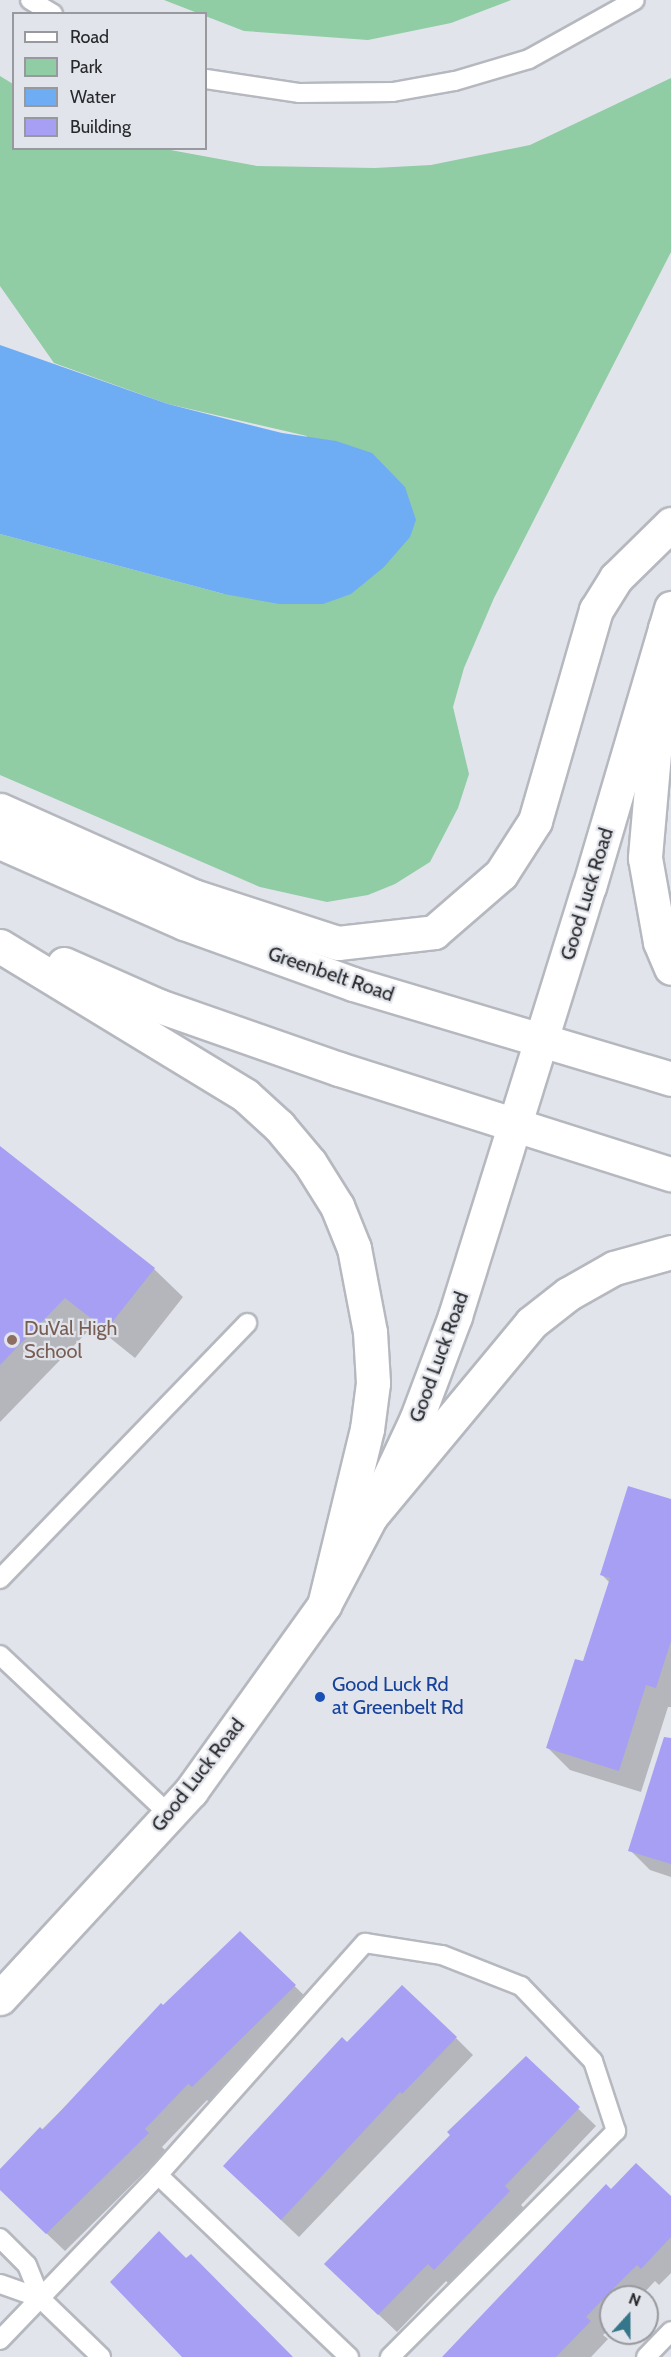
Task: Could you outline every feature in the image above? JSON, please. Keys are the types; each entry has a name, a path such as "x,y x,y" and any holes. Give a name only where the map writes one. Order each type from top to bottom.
{"main road":[{"path":"0,810 193,896 338,943 434,932 501,874 535,821 597,610 616,578 671,524"},
{"path":"668,618 645,858 660,942 671,968"},
{"name":"Good Luck Road","path":"0,1998 170,1815 324,1605 371,1516 416,1420 455,1316 517,1123 668,618"},
{"name":"Greenbelt Road","path":"0,842 184,923 353,984 671,1079"},
{"path":"0,937 170,1010 339,1069 517,1123 671,1174"},
{"path":"0,946 244,1095 304,1155 337,1206 354,1248 370,1332 373,1383 367,1429 324,1605"},
{"path":"371,1516 531,1323 568,1294 614,1268 671,1252"}],"lane":[{"path":"30,0 50,12"},
{"path":"207,79 300,93 393,92 445,83 529,59 635,0"},
{"path":"0,1579 247,1323"},
{"path":"0,1655 170,1815"},
{"path":"0,2340 158,2175 365,1943 442,1955 521,1986 593,2061 616,2131 390,2357"},
{"path":"158,2175 349,2357"},
{"path":"0,2238 27,2265 40,2298 101,2357"},
{"path":"0,2284 40,2298"},
{"path":"646,2357 671,2331"}],"green space":[{"path":"164,0 511,0 451,23 368,40 244,31 207,17 207,12 195,12"},
{"path":"0,76 12,83 12,150 170,150 257,166 375,168 431,165 530,145 671,78 671,252 494,598 464,668 453,707 469,774 458,808 430,862 395,884 368,895 327,902 260,887 0,775 0,534 224,594 307,436 168,404 54,363 0,286"}],"water":[{"path":"0,345 168,404 282,433 336,441 372,453 405,487 416,520 410,537 384,567 351,594 323,604 279,604 224,594 0,534"}],"building":[{"path":"0,1146 155,1268 106,1330 65,1298 0,1365"},
{"path":"628,1486 671,1499 671,1641 656,1688 646,1685 619,1771 546,1748 575,1659 583,1661 610,1578 600,1575"},
{"path":"664,1737 671,1738 671,1864 628,1851"},
{"path":"240,1931 296,1985 192,2087 188,2084 145,2129 149,2133 46,2234 0,2190 0,2169 40,2127 43,2130 161,2003 163,2005"},
{"path":"402,1985 457,2037 402,2094 400,2092 281,2220 223,2166 342,2037 347,2042"},
{"path":"526,2056 580,2107 505,2186 510,2191 434,2270 428,2264 378,2315 324,2264 450,2135 447,2132"},
{"path":"636,2163 671,2196 671,2237 641,2269 637,2265 617,2285 599,2285 599,2304 586,2317 591,2321 556,2357 442,2357 606,2184 611,2189"},
{"path":"159,2231 186,2258 191,2254 293,2357 182,2357 110,2282"}],"place":[{"name":"DuVal High School","path":"12,1340"},
{"name":"Good Luck Rd at Greenbelt Rd","path":"320,1697"}]}
